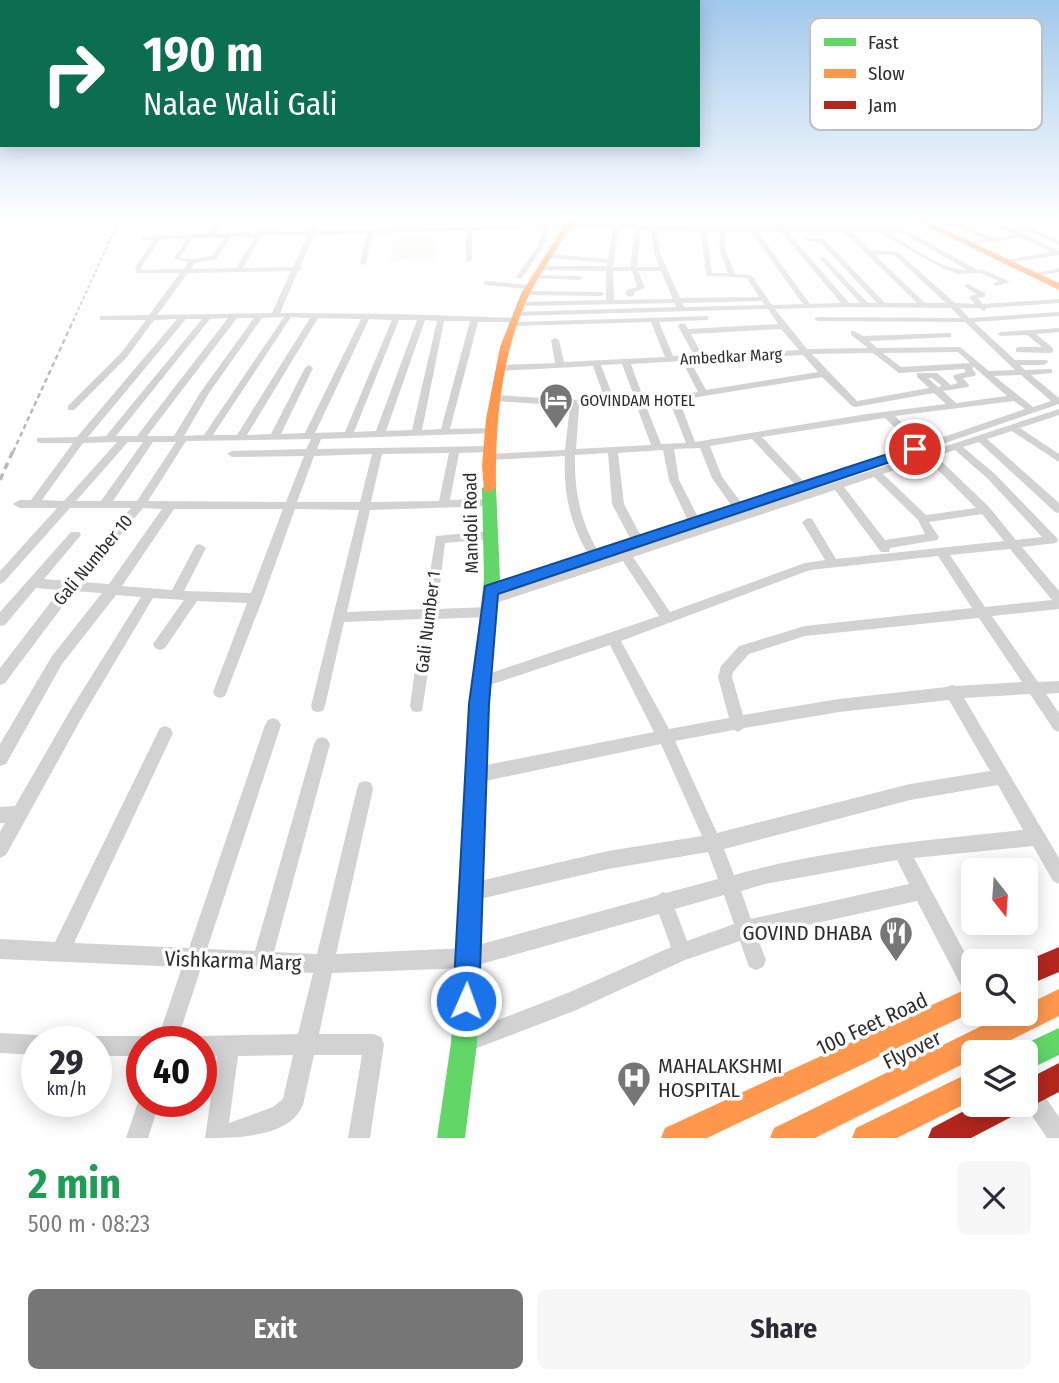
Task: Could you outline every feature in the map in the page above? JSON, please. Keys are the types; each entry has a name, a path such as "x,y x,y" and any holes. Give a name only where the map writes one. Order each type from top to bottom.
{"main road":[{"name":"Mandoli Road","path":"451,1138 464,1043 481,682 490,601 492,431 501,369 526,292 539,271"},
{"path":"1026,271 1059,286"},
{"path":"1030,271 1059,286"},
{"path":"1038,969 1059,959"},
{"name":"Flyover","path":"784,1138 1059,1002"},
{"name":"100 Feet Road","path":"675,1138 961,1005"},
{"path":"1038,1052 1059,1041"},
{"path":"1038,1089 1059,1077"},
{"path":"866,1138 961,1090"},
{"path":"942,1138 982,1117"}],"street":[{"path":"163,271 232,271"},
{"path":"275,315 298,271"},
{"path":"526,292 533,271"},
{"path":"103,318 316,315 475,319 526,292 583,271"},
{"path":"526,292 627,271"},
{"path":"631,295 630,289 641,288 634,271"},
{"path":"664,271 686,332 700,358"},
{"path":"708,271 709,275 749,276 770,311 824,374 855,404 965,385 957,377 972,374 966,366"},
{"path":"731,271 733,276"},
{"path":"783,271 808,306"},
{"path":"817,271 847,305"},
{"path":"835,271 866,305"},
{"path":"851,271 883,305"},
{"path":"888,271 924,306"},
{"path":"915,271 1058,405"},
{"path":"976,271 1006,282 997,284"},
{"path":"1036,274 1053,271"},
{"path":"71,408 124,355 184,272"},
{"path":"597,278 608,274"},
{"path":"608,274 609,298"},
{"path":"526,292 587,278"},
{"path":"487,283 654,320 680,315 847,305 924,306 990,313 1059,314"},
{"path":"968,286 1000,306"},
{"path":"526,292 609,298 761,296"},
{"path":"526,292 680,315"},
{"path":"609,298 631,295 676,298"},
{"path":"982,295 972,296 990,313"},
{"path":"854,313 1059,301"},
{"path":"1020,305 1057,332"},
{"path":"818,318 967,320 1059,307"},
{"path":"109,439 209,315"},
{"path":"104,505 145,439 235,315"},
{"name":"Gali Number 10","path":"0,678 73,584 140,505 205,393 260,315"},
{"path":"206,439 289,315"},
{"path":"240,438 316,315"},
{"path":"34,504 82,438 184,316"},
{"path":"349,433 397,316"},
{"path":"220,692 293,505 313,435 366,317"},
{"path":"381,432 422,317"},
{"path":"418,431 441,318"},
{"path":"445,431 475,319"},
{"path":"654,320 670,360"},
{"path":"1057,332 998,331 1059,321"},
{"path":"686,332 783,326"},
{"path":"1019,350 1050,350 1029,332"},
{"path":"802,349 859,338 948,335"},
{"path":"859,338 899,370 978,366"},
{"path":"555,340 560,365"},
{"name":"Ambedkar Marg","path":"501,369 670,360 802,349 961,349"},
{"path":"961,349 1014,398 1032,410"},
{"path":"685,359 704,396"},
{"path":"626,362 639,404 663,447 677,486 695,523"},
{"path":"596,363 612,405"},
{"path":"987,374 1020,372 1046,366 1011,363"},
{"path":"275,436 309,368"},
{"path":"497,398 575,404 639,404 704,396 824,374"},
{"path":"949,387 934,375 920,375 955,407"},
{"path":"232,454 454,450 491,453 570,452 698,445 1014,398"},
{"path":"674,400 717,478 740,509"},
{"path":"575,404 570,452 576,522 595,556"},
{"path":"490,601 595,556 640,546 837,485 1032,410 1058,405"},
{"path":"339,617 428,614 490,601 625,555 695,523 926,451 956,446 1014,428 1058,405"},
{"path":"888,415 985,510 1059,602"},
{"path":"1014,428 1059,459"},
{"path":"41,440 206,439 381,432 492,431"},
{"path":"755,436 804,488"},
{"path":"980,438 1059,509"},
{"path":"0,579 69,505 124,440"},
{"path":"1047,449 1059,445"},
{"path":"886,551 941,552 1052,540 1004,490 956,446"},
{"path":"444,503 454,450"},
{"path":"318,706 378,451"},
{"path":"613,451 618,504 640,546"},
{"path":"481,682 613,638 796,569 886,551 933,537 923,519 874,472"},
{"path":"837,485 886,551"},
{"path":"19,504 367,506 491,503"},
{"path":"0,758 57,660 113,589 172,504"},
{"path":"923,519 985,510"},
{"path":"808,523 832,562"},
{"path":"0,621 75,535"},
{"name":"Gali Number 1","path":"417,706 440,539 490,535"},
{"path":"176,594 200,548"},
{"path":"941,552 1059,725"},
{"path":"625,555 667,618"},
{"path":"35,583 194,596 257,598"},
{"path":"0,849 122,634 150,592"},
{"path":"160,643 194,596"},
{"path":"738,725 725,677 726,670 744,650 814,629 1059,602"},
{"path":"613,638 667,738 713,843 756,960"},
{"path":"476,775 738,725 952,691 1059,687"},
{"path":"952,691 1059,875"},
{"path":"172,1026 273,725"},
{"path":"60,952 165,733"},
{"path":"262,962 322,744"},
{"path":"471,892 608,860 713,843 910,792 1000,777"},
{"path":"229,1046 217,1138 280,1116 289,1110 365,789"},
{"path":"0,815 19,814"},
{"name":"Vishkarma Marg","path":"0,949 323,964 467,958 729,883 901,851 1035,837"},
{"path":"901,851 961,966"},
{"path":"464,1043 574,1001 682,952 746,929 920,891"},
{"path":"663,901 682,952"},
{"path":"0,1043 21,1044"},
{"path":"217,1046 374,1044 359,1138"},
{"path":"1038,1108 1059,1136"},
{"path":"137,1138 144,1117"}],"railway":[{"path":"73,321 96,271"},
{"path":"13,452 74,319"},
{"path":"0,480 13,451"}],"traffic: fast":[{"path":"451,1138 464,1043 479,703 492,579 489,488"},
{"path":"1038,1052 1059,1041"}],"traffic: slow":[{"path":"489,488 492,419 500,371 512,325 539,271"},
{"path":"1025,271 1059,287"},
{"path":"784,1138 1059,1002"},
{"path":"675,1138 961,1005"},
{"path":"866,1138 961,1091"}],"traffic: jam":[{"path":"1038,969 1059,959"},
{"path":"1038,1088 1059,1077"},
{"path":"942,1138 982,1117"}],"place":[{"name":"GOVINDAM HOTEL","path":"556,430"},
{"name":"GOVIND DHABA","path":"896,963"},
{"name":"MAHALAKSHMI HOSPITAL","path":"634,1108"}],"route":[{"path":"466,1001 479,704 490,591 915,449"}]}
